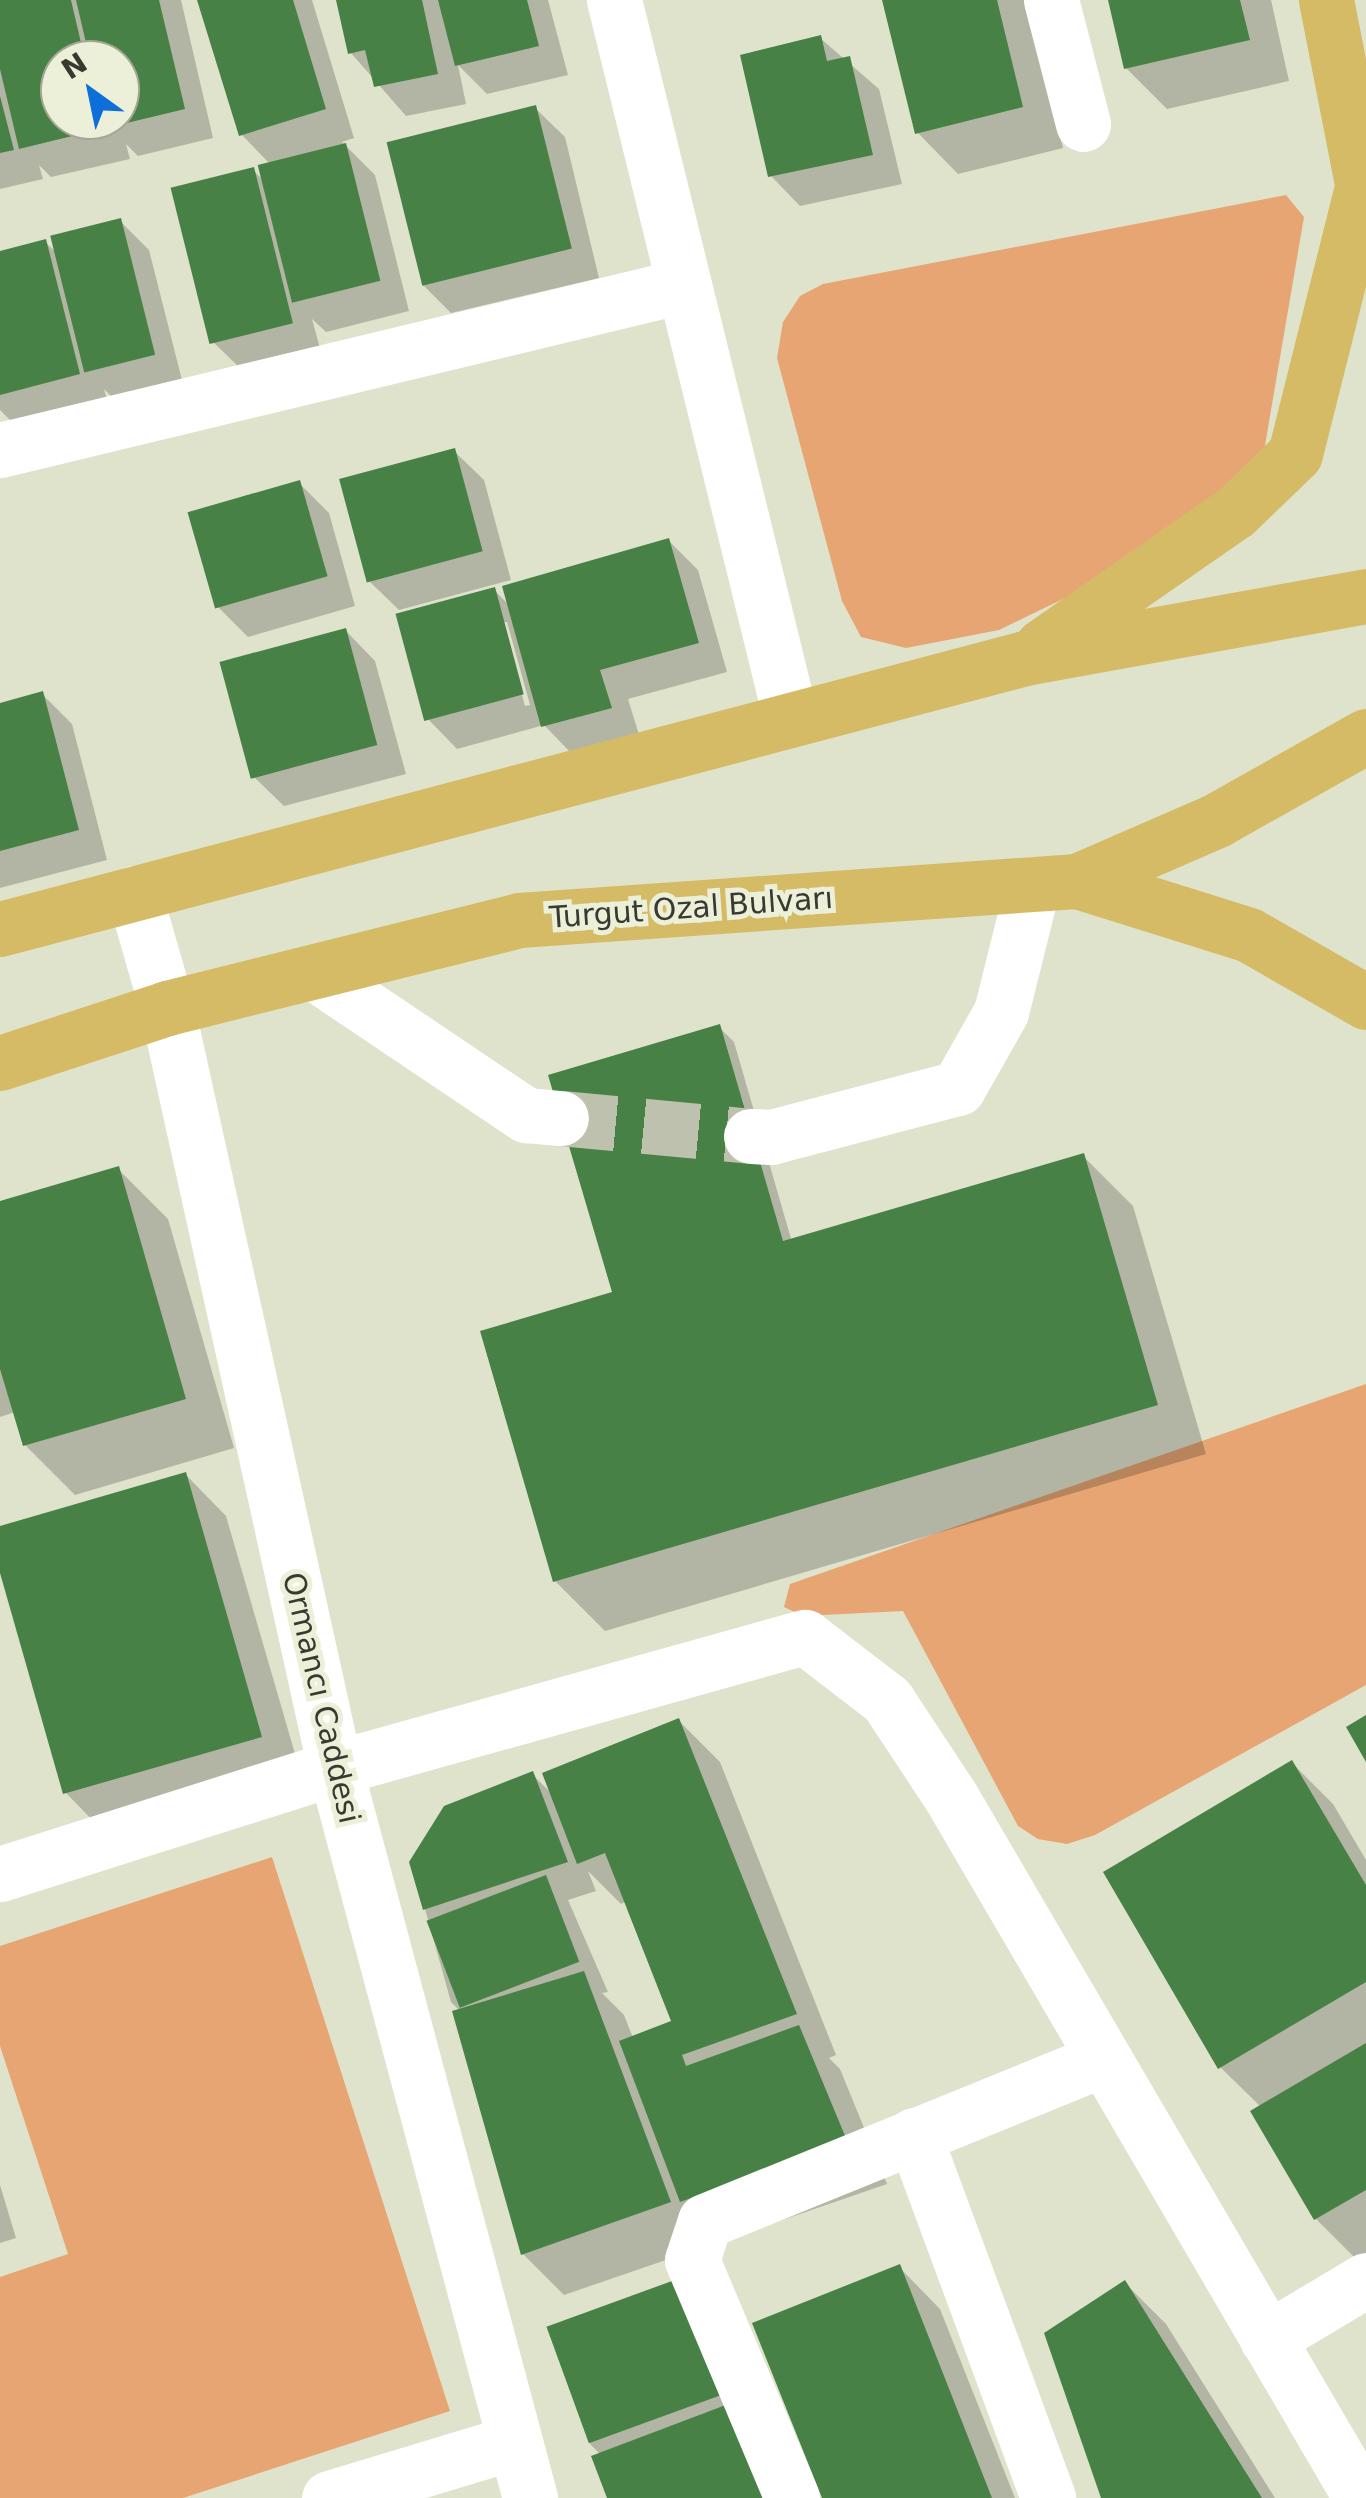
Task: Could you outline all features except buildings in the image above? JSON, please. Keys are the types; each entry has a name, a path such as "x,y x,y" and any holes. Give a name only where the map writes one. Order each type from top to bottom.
{"main road":[{"path":"1025,658 1236,512 1295,454 1364,193 1326,0"},
{"path":"0,929 790,716 1025,658 1366,596"},
{"name":"Turgut Ozal Bulvarı","path":"0,1063 167,1008 519,920 1055,883 1218,820 1366,736"},
{"path":"1055,883 1249,935 1366,1002"}],"street":[{"path":"614,0 790,716"},
{"path":"1052,0 1083,124"},
{"path":"0,450 682,286"},
{"path":"752,1136 771,1138 958,1088 1001,1012 1055,883"},
{"name":"Ormancı Caddesi","path":"134,893 167,1008 335,1768 511,2443 530,2498"},
{"path":"313,972 526,1116 561,1118"},
{"path":"0,1874 335,1768 805,1637 888,1700 1361,2498"},
{"path":"792,2498 692,2260 705,2221 1101,2060"},
{"path":"914,2135 1048,2498"},
{"path":"1267,2339 1366,2280"},
{"path":"329,2498 511,2443"}],"shaded area":[{"path":"1286,195 1304,217 1264,451 1221,492 1096,583 999,630 906,648 861,637 842,601 777,358 783,322 800,296 823,284"},
{"path":"1366,1384 1366,1685 1095,1835 1067,1844 1038,1839 1018,1826 903,1611 803,1616 784,1607 790,1584"},
{"path":"272,1857 450,2411 183,2498 0,2498 0,2277 68,2254 0,2046 0,1946"}],"tunnel":[{"path":"561,1118 751,1136"}]}
